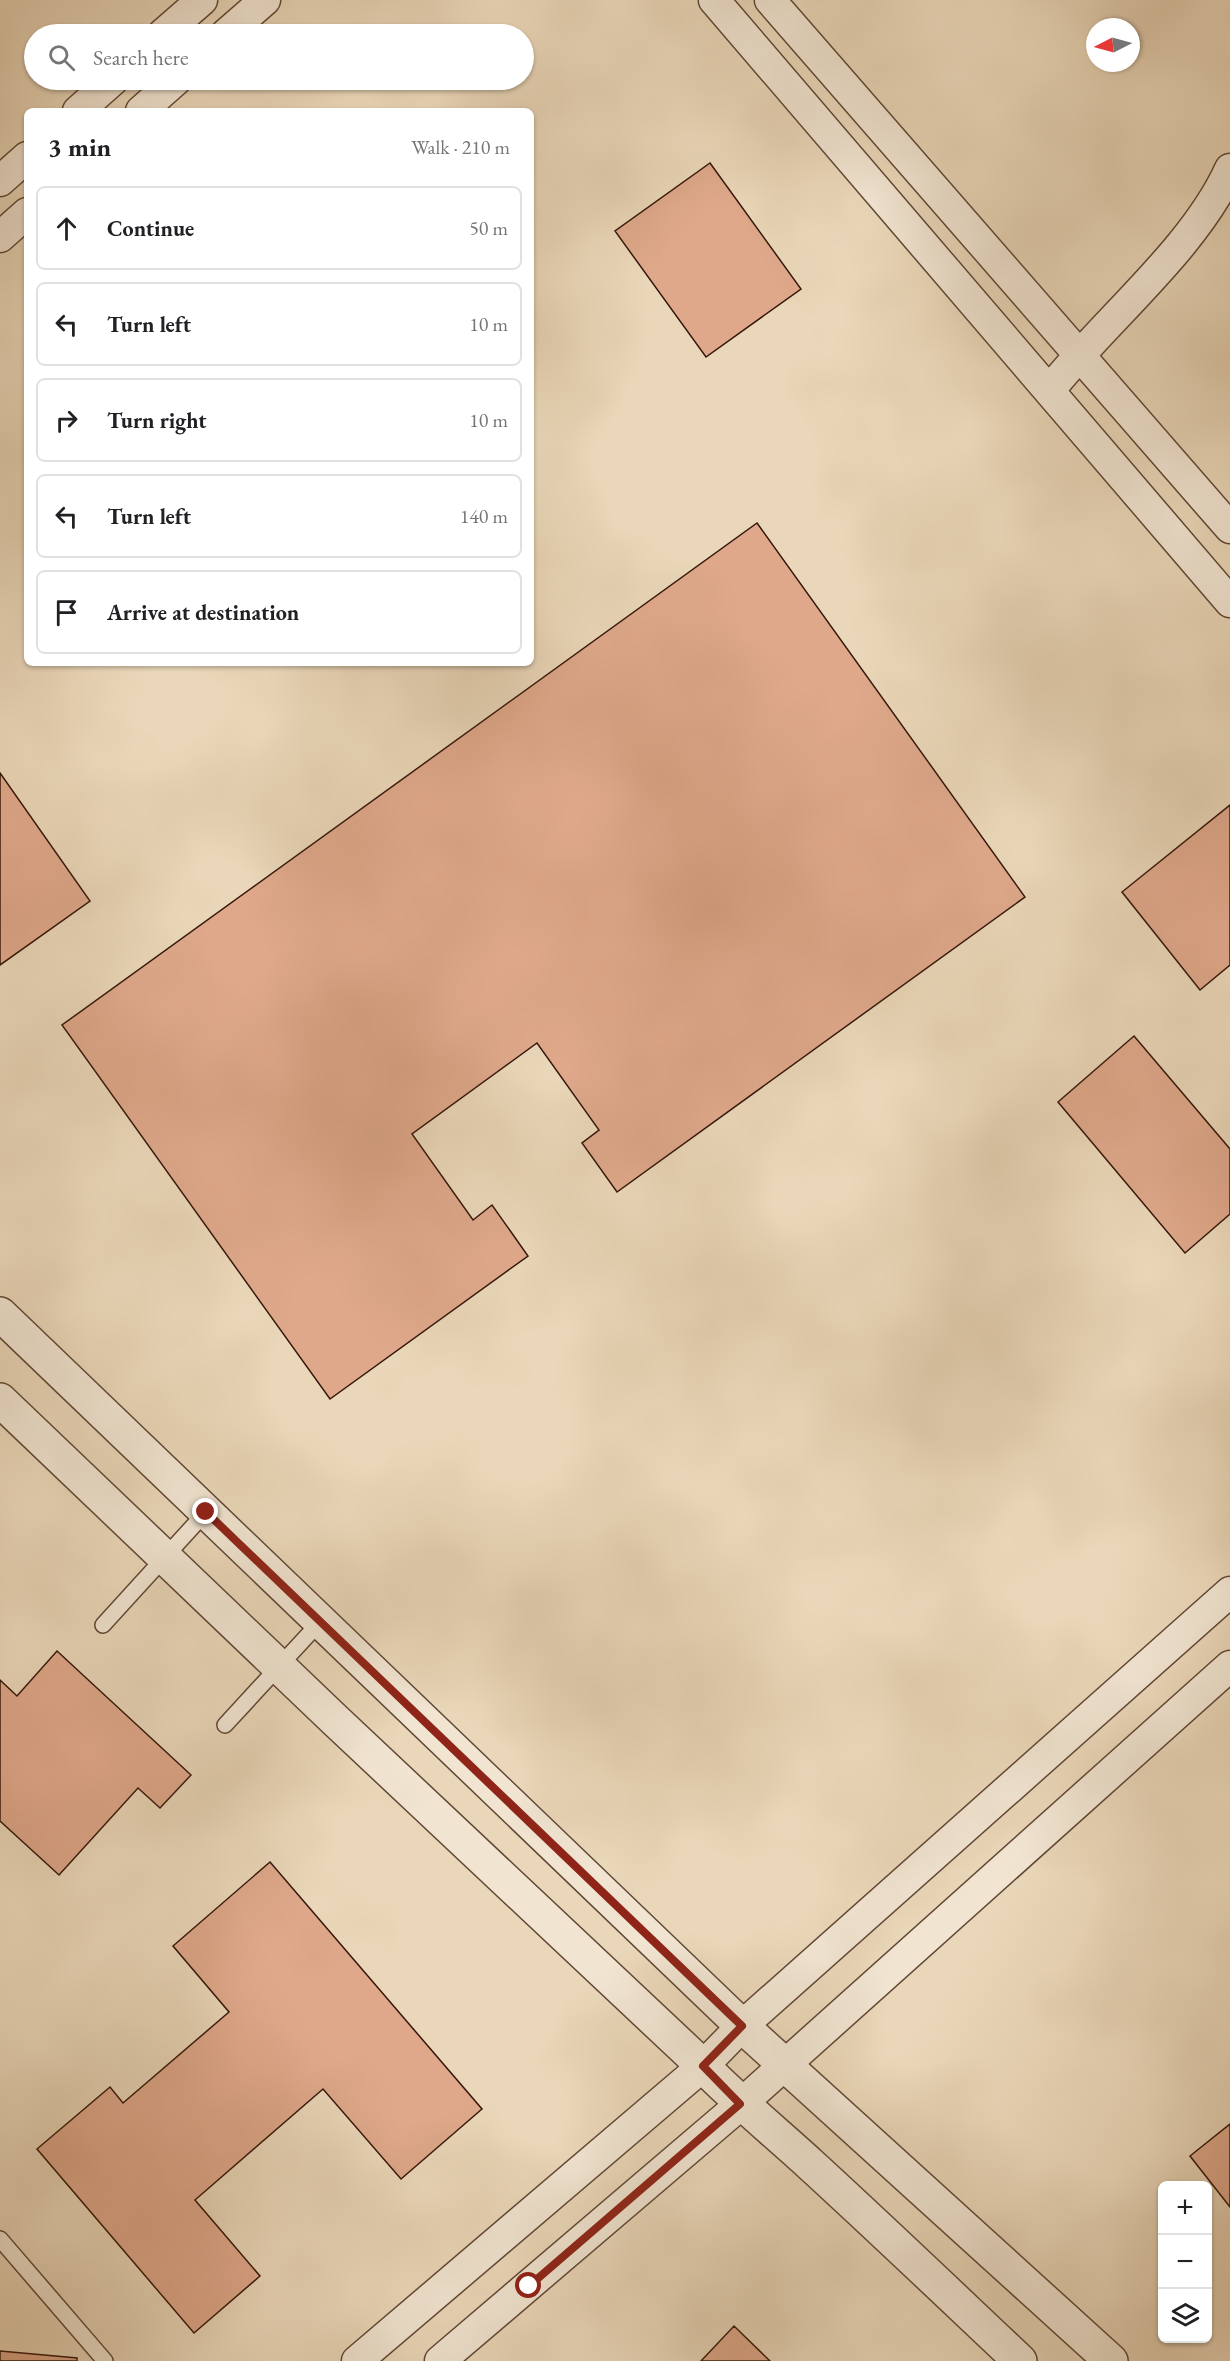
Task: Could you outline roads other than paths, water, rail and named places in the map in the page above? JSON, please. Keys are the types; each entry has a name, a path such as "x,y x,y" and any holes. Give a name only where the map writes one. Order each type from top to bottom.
{"street":[{"path":"175,24 202,0"},
{"path":"237,24 265,0"},
{"path":"714,0 1230,602"},
{"path":"770,0 1230,528"},
{"path":"81,108 102,90"},
{"path":"144,108 165,90"},
{"path":"0,181 24,160"},
{"path":"1049,391 1078,354 1164,263 1220,191 1230,169"},
{"path":"0,237 24,216"},
{"path":"0,1314 742,2026 1111,2361"},
{"path":"0,1400 703,2066 740,2104 753,2112 812,2165 1020,2361"},
{"path":"357,2361 703,2066 742,2026 1230,1592"},
{"path":"440,2361 740,2104 1230,1666"}],"lane":[{"path":"103,1625 206,1512"},
{"path":"225,1725 320,1622"},
{"path":"0,2239 105,2361"}]}
